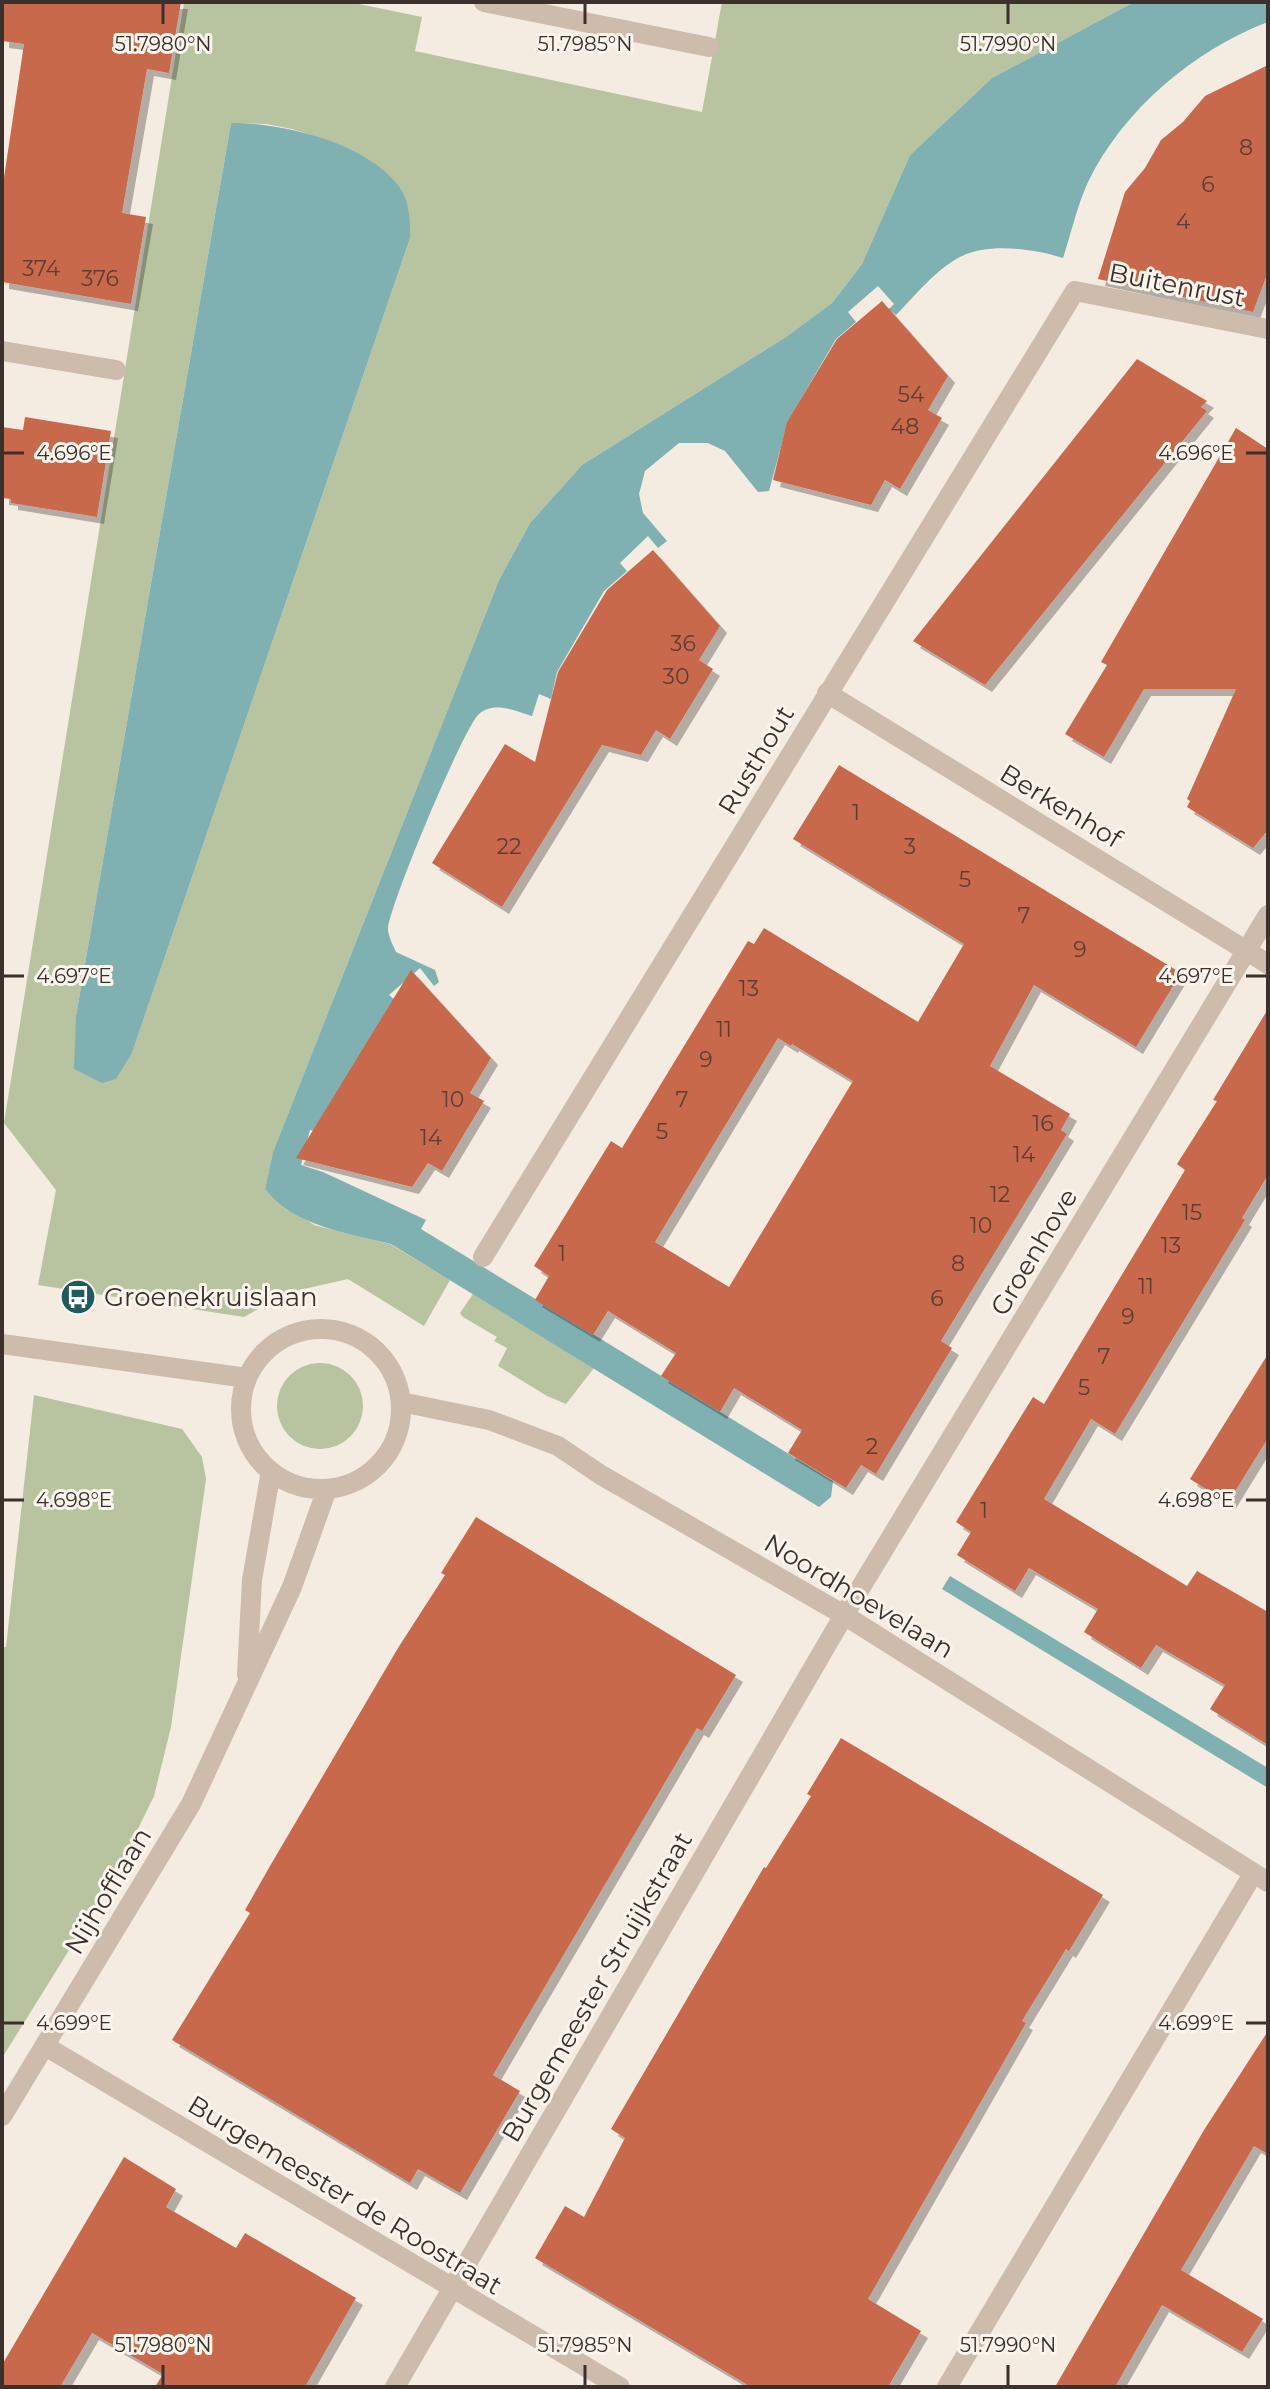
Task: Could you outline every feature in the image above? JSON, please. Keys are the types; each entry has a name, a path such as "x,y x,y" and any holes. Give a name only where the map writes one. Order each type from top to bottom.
{"street":[{"path":"484,2 709,47"},
{"name":"Buitenrust","path":"1075,291 1268,329"},
{"name":"Rusthout","path":"483,1257 1075,291"},
{"path":"2,351 116,370"},
{"name":"Berkenhof","path":"827,693 1268,964"},
{"name":"Groenhove","path":"844,1615 1268,915"},
{"path":"319,1328 359,1338 379,1353 397,1384 401,1402 394,1443 382,1461 367,1475 347,1485 327,1489 297,1485 271,1471 254,1452 244,1429 241,1404 247,1378 264,1353 289,1335 319,1328"},
{"path":"2,1344 247,1378"},
{"name":"Noordhoevelaan","path":"401,1402 489,1420 558,1446 601,1475 844,1615 1261,1878"},
{"name":"Nijhofflaan","path":"247,1687 252,1580 271,1471"},
{"name":"Nijhofflaan","path":"2,2116 191,1804 292,1587 327,1489"},
{"name":"Burgemeester Struijkstraat","path":"395,2387 844,1615"},
{"path":"947,2387 1261,1878"},
{"name":"Burgemeester de Roostraat","path":"45,2046 620,2387"}],"green space":[{"path":"184,2 349,2 422,17 415,51 702,112 722,2 1134,2 992,78 910,155 862,264 832,303 786,337 582,465 530,523 499,580 273,1152 265,1189 314,1225 390,1244 450,1280 424,1326 348,1279 286,1293 244,1317 38,1285 56,1190 4,1123","holes":["231,123 266,124 324,139 368,160 410,238 132,1053 76,1016"]},
{"path":"473,1294 594,1368 566,1404 498,1366 507,1348 494,1341 497,1337 460,1313"},
{"path":"312,1363 328,1363 351,1375 360,1389 363,1406 360,1423 351,1437 328,1449 312,1449 296,1442 284,1430 277,1414 277,1398 284,1382 296,1370"},
{"path":"34,1395 182,1429 202,1457 206,1479 171,1727 154,1796 114,1878 2,2058 2,1647 6,1647"}],"water":[{"path":"1134,2 1268,2 1268,22 1240,34 1188,66 1141,107 1120,131 1088,182 1063,258 1012,248 971,252 942,269 896,315 889,309 894,304 878,286 848,312 856,322 836,339 788,421 769,491 758,492 725,451 708,443 679,443 645,471 639,494 643,513 667,541 658,548 648,536 620,563 627,571 604,591 557,672 551,699 539,694 532,716 505,708 485,710 471,726 413,854 388,929 396,952 435,970 439,982 434,986 420,968 389,995 400,1004 322,1133 310,1130 301,1165 323,1172 426,1220 421,1229 833,1481 831,1497 819,1507 391,1244 339,1232 306,1220 277,1202 265,1189 273,1152 499,580 530,523 582,465 786,337 832,303 862,264 910,155 992,78"},
{"path":"231,123 297,131 343,146 364,157 382,169 405,197 410,238 132,1053 116,1079 102,1083 74,1069 76,1016"},
{"path":"950,1576 1268,1768 1268,1788 942,1589"}],"building":[{"path":"2,2 181,2 169,73 147,69 122,213 146,217 131,304 2,282 2,191 24,44 2,41"},
{"path":"1268,65 1268,272 1253,312 1098,279 1125,192 1145,168 1161,140 1183,122 1205,96"},
{"path":"882,301 948,376 928,410 942,418 900,489 885,480 871,505 773,480 787,422 837,339"},
{"path":"1137,359 1207,401 1201,407 1207,411 985,685 913,641"},
{"path":"25,417 111,431 97,517 11,503 11,499 2,498 2,427 23,430"},
{"path":"1236,428 1268,449 1268,830 1253,848 1187,807 1190,801 1187,799 1236,689 1144,689 1104,757 1065,734 1107,665 1101,662"},
{"path":"653,550 720,626 699,660 713,669 670,739 656,730 641,755 602,745 502,907 432,863 505,744 535,762 558,672 607,590"},
{"path":"839,765 1181,973 1136,1047 1034,985 990,1066 1070,1114 1061,1130 1067,1134 941,1341 952,1348 876,1474 861,1465 846,1488 788,1453 802,1430 734,1388 720,1412 661,1376 676,1353 608,1311 593,1335 535,1300 549,1276 534,1266 611,1141 622,1148 748,941 754,944 764,928 918,1022 964,944 793,839","holes":["778,1038 853,1081 729,1287 655,1242"]},
{"path":"411,970 491,1058 470,1093 484,1101 442,1171 428,1163 412,1187 296,1158"},
{"path":"1268,1009 1268,1175 1242,1218 1245,1220 1115,1434 1091,1419 1044,1499 1187,1586 1197,1571 1268,1612 1268,1745 1210,1709 1225,1685 1156,1645 1141,1668 1084,1632 1098,1609 1029,1568 1015,1591 957,1555 971,1532 956,1522 1033,1397 1044,1404 1185,1170 1177,1164 1217,1101 1213,1100"},
{"path":"1268,1354 1268,1438 1228,1503 1190,1479"},
{"path":"476,1517 736,1675 702,1731 697,1728 493,2075 520,2091 460,2193 418,2169 410,2183 172,2040 250,1913 245,1910 270,1866 398,1648 445,1575 441,1573"},
{"path":"841,1738 1103,1895 1022,2021 1026,2023 868,2299 921,2331 888,2387 751,2387 535,2258 565,2206 584,2217 625,2138 611,2129 764,1867 811,1796 807,1794"},
{"path":"1268,2031 1268,2154 1254,2146 1181,2270 1263,2319 1242,2352 1162,2305 1115,2387 1055,2387 1204,2130"},
{"path":"124,2157 176,2189 166,2207 236,2248 245,2233 356,2298 305,2387 155,2387 163,2374 92,2333 60,2387 2,2387 2,2365"}],"place":[{"name":"Groenekruislaan","path":"78,1297"}]}
